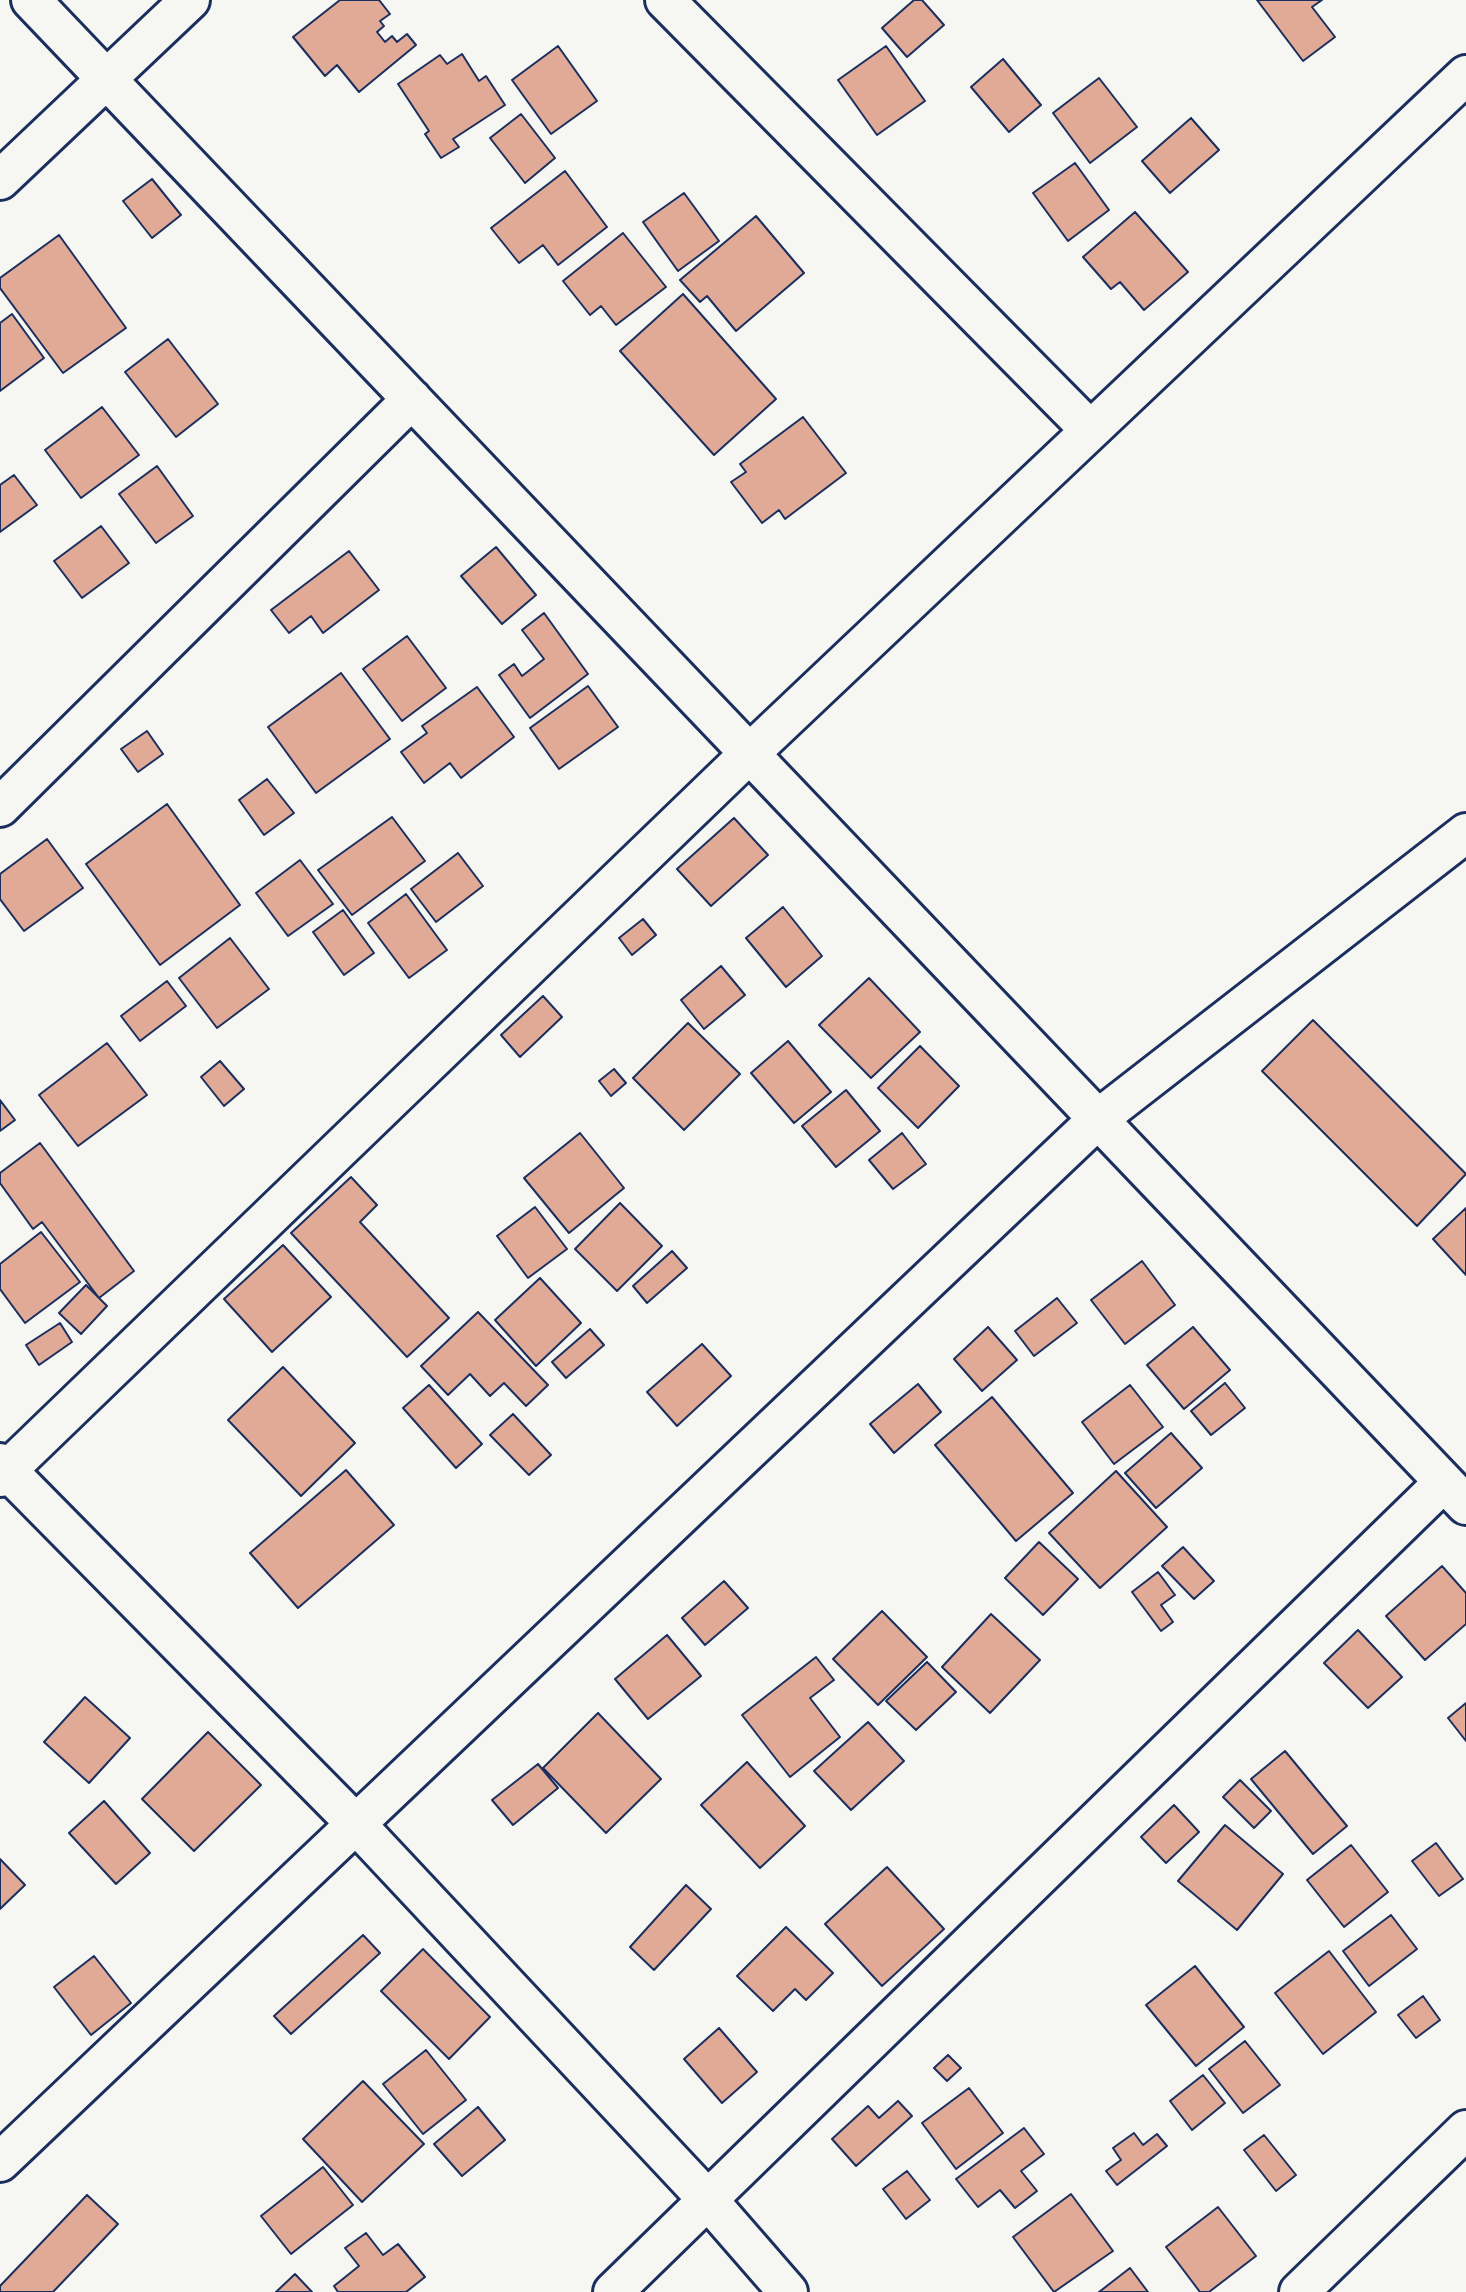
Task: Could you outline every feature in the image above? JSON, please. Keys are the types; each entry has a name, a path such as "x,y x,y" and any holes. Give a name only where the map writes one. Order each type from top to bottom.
{"street":[{"path":"31,0 1455,1493 613,2292"},
{"path":"0,180 190,0"},
{"path":"664,0 1090,430"},
{"path":"788,2292 708,2200 355,1823 2,1470 1090,430 1466,75"},
{"path":"0,807 412,399"},
{"path":"0,2162 1098,1119 1466,833"},
{"path":"1299,2292 1466,2130"}],"building":[{"path":"340,0 379,0 390,14 380,21 384,26 377,32 385,42 392,36 397,42 407,34 416,45 359,92 337,65 325,76 293,37"},
{"path":"914,0 922,0 944,25 907,57 882,28"},
{"path":"1257,0 1322,0 1312,7 1335,37 1303,61"},
{"path":"558,46 597,101 551,134 512,80"},
{"path":"886,46 925,101 877,135 838,80"},
{"path":"462,54 479,81 486,76 505,105 453,139 459,147 441,158 425,134 429,131 398,84 440,55 447,64"},
{"path":"1003,59 1041,105 1009,132 971,87"},
{"path":"1099,78 1137,127 1090,163 1053,113"},
{"path":"521,114 555,158 525,183 490,138"},
{"path":"1191,118 1219,150 1170,193 1142,161"},
{"path":"1075,163 1109,210 1068,241 1033,193"},
{"path":"565,171 607,227 558,265 543,245 519,263 491,228"},
{"path":"152,179 181,215 152,238 123,201"},
{"path":"684,193 719,241 678,271 643,222"},
{"path":"1135,212 1188,272 1144,310 1120,282 1111,289 1083,257"},
{"path":"756,216 804,273 736,331 707,296 700,302 680,280"},
{"path":"623,233 666,287 616,325 601,306 590,315 563,281"},
{"path":"59,235 126,328 63,373 0,288 0,278"},
{"path":"683,294 776,399 714,455 620,351"},
{"path":"12,314 44,358 0,391 0,323"},
{"path":"168,339 218,404 176,437 125,372"},
{"path":"102,407 139,455 81,498 45,450"},
{"path":"803,417 846,473 785,519 779,510 762,523 731,482 746,472 740,464"},
{"path":"157,466 193,516 156,543 119,494"},
{"path":"14,475 37,505 0,532 0,485"},
{"path":"101,526 129,563 82,598 54,561"},
{"path":"496,547 536,595 502,624 461,576"},
{"path":"349,551 379,590 323,633 311,616 289,633 271,610"},
{"path":"544,613 588,674 530,718 499,675 514,664 522,676 544,659 522,630"},
{"path":"407,636 446,688 402,721 363,669"},
{"path":"341,673 390,739 316,793 268,727"},
{"path":"588,686 618,727 559,769 530,728"},
{"path":"477,687 514,737 461,778 450,763 424,783 401,752 427,733 422,726"},
{"path":"147,731 163,754 138,772 121,749"},
{"path":"267,779 294,813 264,835 239,800"},
{"path":"167,804 240,905 160,965 86,864"},
{"path":"392,817 425,861 352,915 318,870"},
{"path":"734,818 768,855 711,906 677,869"},
{"path":"47,839 83,888 24,931 0,899 0,874"},
{"path":"458,853 483,886 436,922 411,889"},
{"path":"300,860 333,904 288,936 256,893"},
{"path":"406,894 447,950 409,978 368,923"},
{"path":"783,907 822,956 786,987 746,938"},
{"path":"343,910 374,953 344,975 313,932"},
{"path":"643,919 656,935 632,955 619,938"},
{"path":"230,938 269,989 217,1028 179,978"},
{"path":"721,966 745,995 704,1029 681,1000"},
{"path":"869,978 920,1032 871,1078 819,1025"},
{"path":"167,981 186,1006 140,1041 121,1016"},
{"path":"543,996 562,1017 520,1057 501,1035"},
{"path":"1313,1020 1466,1174 1417,1226 1262,1071"},
{"path":"688,1023 740,1074 684,1130 633,1078"},
{"path":"788,1041 831,1092 794,1123 751,1073"},
{"path":"107,1043 147,1095 78,1146 39,1095"},
{"path":"920,1046 959,1086 918,1128 878,1088"},
{"path":"220,1061 244,1089 224,1106 201,1077"},
{"path":"614,1069 626,1083 611,1096 599,1081"},
{"path":"846,1090 880,1131 836,1167 802,1126"},
{"path":"0,1100 15,1120 0,1131"},
{"path":"580,1133 624,1188 569,1233 524,1178"},
{"path":"902,1133 926,1164 893,1189 869,1160"},
{"path":"40,1143 134,1271 99,1298 42,1222 33,1229 0,1183 0,1173"},
{"path":"351,1177 377,1205 360,1222 449,1318 407,1357 291,1233"},
{"path":"620,1203 662,1246 617,1291 575,1249"},
{"path":"535,1207 567,1249 528,1278 497,1236"},
{"path":"1466,1208 1466,1275 1433,1239"},
{"path":"41,1232 80,1282 25,1323 0,1289 0,1264"},
{"path":"283,1245 331,1297 272,1352 224,1299"},
{"path":"672,1251 687,1268 647,1303 633,1286"},
{"path":"1142,1261 1175,1305 1125,1344 1091,1300"},
{"path":"540,1278 581,1323 536,1366 495,1320"},
{"path":"86,1285 107,1306 81,1334 59,1313"},
{"path":"1057,1298 1077,1323 1034,1356 1015,1331"},
{"path":"478,1312 548,1385 526,1406 504,1383 490,1396 470,1374 448,1395 421,1366"},
{"path":"60,1323 72,1342 39,1365 26,1345"},
{"path":"988,1327 1017,1360 982,1391 954,1359"},
{"path":"1193,1327 1230,1370 1184,1409 1147,1365"},
{"path":"590,1329 604,1345 566,1378 552,1362"},
{"path":"702,1344 731,1376 677,1426 647,1392"},
{"path":"283,1367 355,1443 301,1496 228,1420"},
{"path":"1225,1383 1245,1408 1211,1435 1191,1411"},
{"path":"918,1384 941,1412 894,1453 870,1424"},
{"path":"429,1385 482,1444 456,1468 403,1408"},
{"path":"1130,1385 1163,1427 1114,1464 1082,1422"},
{"path":"992,1397 1073,1493 1016,1541 935,1445"},
{"path":"513,1414 551,1455 529,1475 490,1435"},
{"path":"1171,1433 1202,1468 1156,1508 1125,1473"},
{"path":"346,1470 394,1525 298,1608 250,1553"},
{"path":"1116,1471 1167,1527 1100,1588 1049,1533"},
{"path":"1039,1542 1078,1579 1043,1615 1005,1578"},
{"path":"1183,1547 1214,1581 1194,1599 1162,1566"},
{"path":"1442,1566 1466,1593 1466,1624 1425,1660 1386,1616"},
{"path":"1158,1572 1175,1595 1161,1605 1173,1622 1161,1631 1132,1592"},
{"path":"724,1581 748,1608 705,1645 682,1618"},
{"path":"882,1611 927,1657 878,1705 833,1659"},
{"path":"991,1614 1040,1660 990,1713 942,1667"},
{"path":"1358,1630 1402,1677 1368,1708 1324,1663"},
{"path":"667,1635 701,1676 648,1719 615,1679"},
{"path":"816,1657 834,1680 810,1698 840,1737 790,1777 742,1715"},
{"path":"927,1662 956,1692 916,1730 886,1701"},
{"path":"85,1697 130,1738 89,1783 44,1742"},
{"path":"1466,1703 1466,1741 1448,1718"},
{"path":"598,1713 661,1779 606,1833 543,1768"},
{"path":"868,1722 904,1761 851,1810 814,1771"},
{"path":"208,1732 261,1785 194,1851 142,1799"},
{"path":"1285,1751 1347,1826 1313,1854 1251,1779"},
{"path":"747,1762 805,1826 760,1868 701,1805"},
{"path":"538,1764 558,1788 513,1825 492,1800"},
{"path":"1240,1780 1271,1811 1254,1828 1223,1797"},
{"path":"104,1801 150,1853 116,1884 69,1833"},
{"path":"1174,1805 1199,1832 1166,1863 1141,1837"},
{"path":"1225,1825 1283,1874 1237,1930 1178,1881"},
{"path":"1436,1843 1463,1879 1439,1896 1412,1861"},
{"path":"1351,1845 1388,1892 1344,1927 1307,1880"},
{"path":"0,1859 25,1885 0,1909"},
{"path":"887,1867 944,1929 882,1986 825,1924"},
{"path":"686,1885 711,1909 654,1970 630,1947"},
{"path":"1391,1915 1417,1949 1369,1986 1343,1951"},
{"path":"786,1927 833,1973 806,2000 795,1989 773,2011 737,1976"},
{"path":"363,1935 380,1953 291,2034 274,2016"},
{"path":"423,1949 490,2017 449,2059 381,1991"},
{"path":"1329,1951 1376,2012 1323,2054 1275,1993"},
{"path":"94,1956 131,2003 91,2035 54,1987"},
{"path":"1195,1966 1244,2027 1196,2066 1146,2005"},
{"path":"1423,1996 1440,2020 1416,2038 1398,2015"},
{"path":"719,2028 757,2072 722,2103 684,2059"},
{"path":"1245,2041 1280,2085 1243,2113 1209,2069"},
{"path":"426,2050 466,2100 423,2134 383,2084"},
{"path":"948,2055 961,2068 947,2081 934,2068"},
{"path":"1203,2075 1225,2103 1192,2130 1170,2101"},
{"path":"363,2081 424,2144 362,2202 303,2139"},
{"path":"969,2088 1003,2133 956,2169 922,2123"},
{"path":"898,2101 912,2116 856,2166 832,2139 868,2106 879,2118"},
{"path":"478,2107 505,2140 462,2176 434,2144"},
{"path":"1024,2128 1044,2154 1021,2171 1037,2191 1015,2208 1000,2190 978,2207 956,2179"},
{"path":"1134,2133 1143,2145 1157,2134 1167,2146 1117,2185 1106,2171 1121,2160 1113,2148"},
{"path":"1264,2135 1296,2175 1276,2191 1244,2150"},
{"path":"323,2167 353,2205 291,2254 261,2216"},
{"path":"907,2171 930,2200 906,2219 883,2189"},
{"path":"1071,2194 1113,2251 1054,2292 1013,2237"},
{"path":"87,2195 118,2224 53,2292 0,2292 0,2286"},
{"path":"1218,2207 1256,2256 1209,2292 1200,2292 1166,2247"},
{"path":"366,2233 383,2255 398,2244 425,2277 406,2292 338,2292 334,2286 359,2266 345,2248"},
{"path":"1130,2268 1148,2292 1099,2292"},
{"path":"295,2274 312,2292 276,2292"}]}
